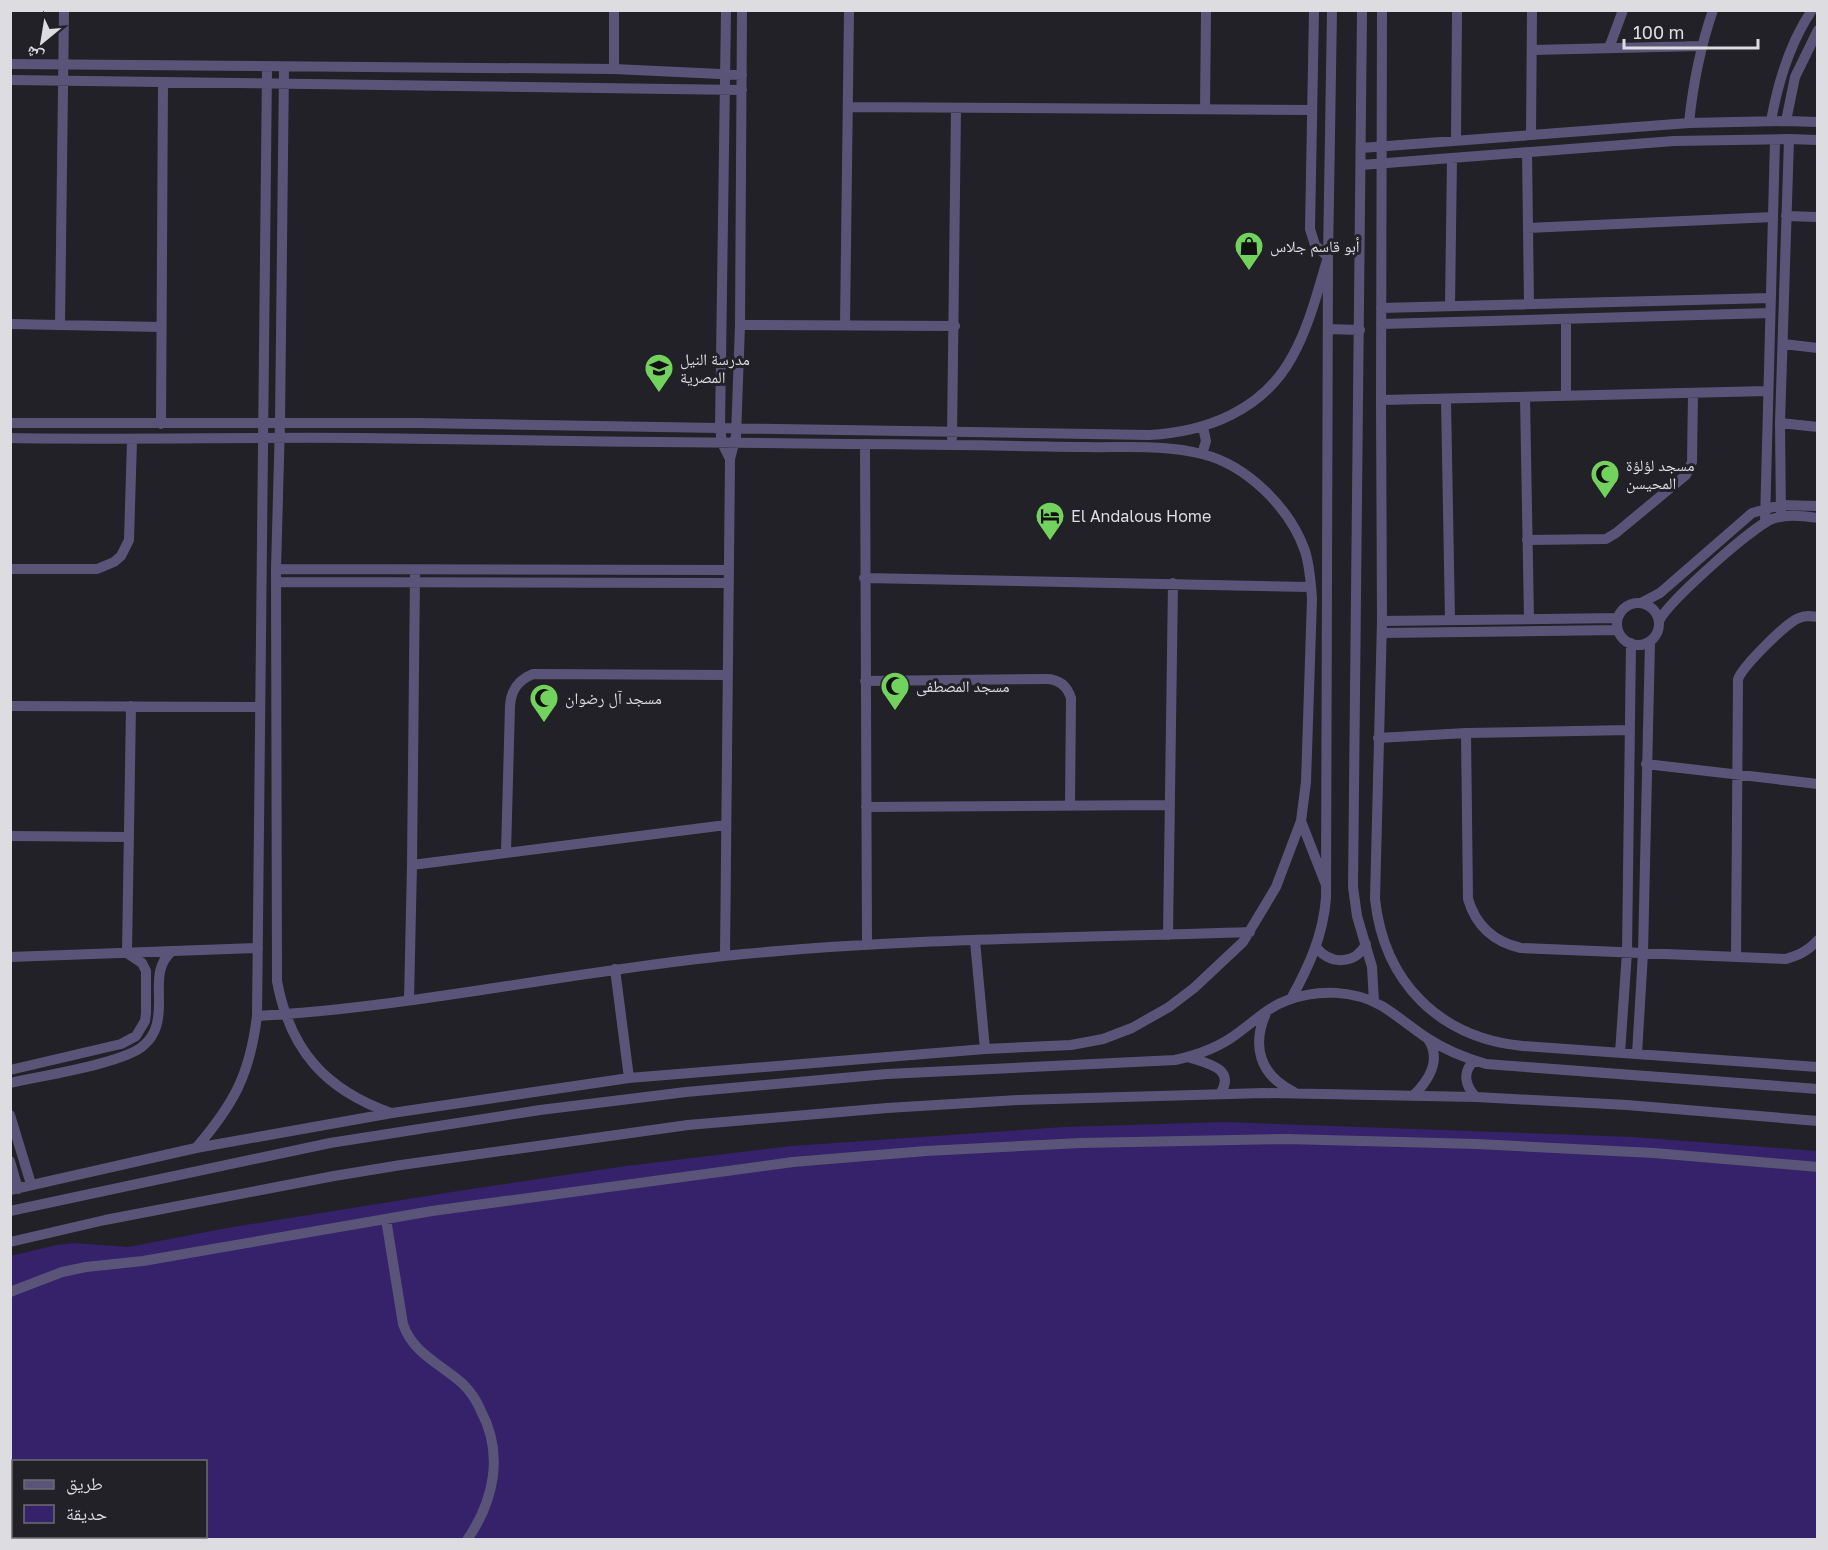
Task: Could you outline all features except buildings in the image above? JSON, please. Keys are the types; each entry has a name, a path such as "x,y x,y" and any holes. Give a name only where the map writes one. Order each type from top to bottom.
{"street":[{"path":"60,325 65,81 64,10"},
{"path":"614,10 614,69"},
{"path":"726,10 720,428 722,443 730,459"},
{"path":"725,956 730,459 737,428 740,325 742,10"},
{"path":"844,325 849,10"},
{"path":"1205,109 1206,10"},
{"path":"1314,10 1311,235 1318,250 1328,257"},
{"path":"1291,999 1316,947 1324,916 1326,885 1328,257 1332,10"},
{"path":"1362,10 1353,887 1357,916 1372,967 1374,1002"},
{"path":"1382,10 1382,633 1375,899 1387,951 1415,995 1438,1016 1478,1037 1508,1044 1818,1067"},
{"path":"1456,140 1457,10"},
{"path":"1531,135 1532,10"},
{"path":"1609,48 1623,10"},
{"path":"1689,123 1692,85 1701,46 1713,10"},
{"path":"1771,121 1780,77 1788,56 1812,10"},
{"path":"1786,120 1795,77 1818,30"},
{"path":"1532,50 1701,46"},
{"path":"10,64 614,69 742,75"},
{"path":"196,1148 216,1125 240,1087 254,1045 257,1016 267,67"},
{"path":"284,67 280,438 276,569 278,981 286,1015 298,1044 323,1074 355,1098 392,1113"},
{"path":"10,80 742,90"},
{"path":"161,424 163,82"},
{"path":"848,107 1312,110"},
{"path":"952,445 956,108"},
{"path":"1361,148 1689,123 1786,120 1818,122"},
{"path":"1673,124 1674,141"},
{"path":"1781,517 1780,423 1789,139"},
{"path":"1765,522 1775,140"},
{"path":"1361,165 1674,141 1818,140"},
{"path":"1311,143 1330,143"},
{"path":"1527,152 1529,304"},
{"path":"1450,306 1452,158"},
{"path":"1786,216 1818,217"},
{"path":"1528,228 1773,217"},
{"path":"10,423 418,423 1149,435 1179,433 1203,428 1227,418 1249,405 1269,388 1286,367 1303,334 1328,257"},
{"path":"1382,308 1771,297"},
{"path":"1381,324 1770,314"},
{"path":"1566,319 1566,396"},
{"path":"10,324 161,327"},
{"path":"740,325 955,326"},
{"path":"1328,329 1360,330"},
{"path":"1783,344 1818,348"},
{"path":"1381,400 1768,391"},
{"path":"1527,540 1606,539 1686,475 1692,462 1693,393"},
{"path":"1525,397 1529,619"},
{"path":"1446,399 1450,620"},
{"path":"1780,423 1818,428"},
{"path":"1202,454 1206,441 1203,428"},
{"path":"10,438 132,440 280,438 1162,448 1202,454 1226,464 1251,480 1278,506 1296,531 1304,550 1311,587 1306,782 1301,821 1276,887 1243,942 1194,988 1168,1007 1132,1028 1103,1039 1071,1045 985,1049 629,1078 392,1113 196,1148 31,1184 14,1190 10,1161"},
{"path":"10,569 97,569 114,562 121,556 129,540 132,440"},
{"path":"865,444 867,944"},
{"path":"1818,506 1780,505 1766,508 1744,519 1660,593 1625,608 1618,618 1618,630 1623,638 1631,643 1642,644 1650,641 1657,632 1659,621 1673,602 1751,532 1765,522 1781,517 1818,518"},
{"path":"276,569 729,570"},
{"path":"409,1000 415,569"},
{"path":"864,578 1311,587"},
{"path":"276,582 729,583"},
{"path":"1168,935 1173,583"},
{"path":"1641,603 1655,611 1659,621"},
{"path":"1736,957 1738,679 1741,672 1792,621 1806,616 1818,616"},
{"path":"1382,621 1618,618"},
{"path":"1382,633 1618,630"},
{"path":"1637,1054 1643,953 1650,641"},
{"path":"1620,1053 1627,952 1631,643"},
{"path":"506,852 510,697 518,682 533,674 728,675"},
{"path":"865,681 1046,679 1061,683 1066,687 1071,698 1070,805"},
{"path":"10,706 259,707"},
{"path":"127,953 131,706"},
{"path":"1378,738 1466,733 1630,735 1647,741"},
{"path":"1466,733 1468,899 1471,909 1483,928 1500,941 1521,948 1785,959 1798,956 1818,940"},
{"path":"259,756 276,756"},
{"path":"1646,764 1818,784"},
{"path":"866,807 1170,805"},
{"path":"1301,821 1326,885"},
{"path":"412,865 726,825"},
{"path":"10,836 128,837"},
{"path":"257,1016 286,1015 409,1000 615,969 725,956 867,944 1250,932"},
{"path":"975,941 985,1049"},
{"path":"1316,947 1328,957 1342,960 1357,956 1366,944"},
{"path":"10,957 258,948"},
{"path":"10,1094 14,1083 125,1056 145,1045 157,1025 159,971 172,951"},
{"path":"10,1070 122,1044 136,1036 145,1021 146,971 142,963 127,953"},
{"path":"615,969 629,1078"},
{"path":"10,1211 330,1143 540,1110 686,1092 887,1074 1162,1062 1188,1057 1227,1041 1267,1010 1291,999 1315,994 1338,993 1374,1002 1428,1039 1474,1061 1486,1064 1818,1089"},
{"path":"1267,1010 1260,1032 1259,1047 1262,1062 1276,1080 1298,1094"},
{"path":"1413,1096 1429,1077 1434,1065 1435,1054 1428,1039"},
{"path":"1188,1057 1213,1065 1222,1072 1225,1083 1220,1094"},
{"path":"1474,1061 1468,1068 1466,1076 1469,1089 1476,1097"},
{"path":"1800,1065 1818,1062"},
{"path":"10,1242 105,1220 334,1176 677,1126 752,1118 982,1102 1220,1094 1476,1097 1628,1105 1818,1121"},
{"path":"10,1115 31,1184"},
{"path":"10,1292 62,1272 86,1267 143,1261 432,1211 794,1162 926,1151 1081,1143 1286,1139 1477,1144 1654,1154 1818,1167"},
{"path":"387,1219 406,1334 422,1354 465,1386 476,1401 492,1436 494,1454 491,1493 485,1509 467,1539"}],"green space":[{"path":"1224,1122 1633,1137 1817,1151 1817,1539 11,1539 10,1256 74,1243 128,1247 227,1228 458,1191 626,1166 792,1146 1064,1127"}],"place":[{"name":"أبو قاسم جلاس","path":"1249,272"},
{"name":"مدرسة النيل المصرية","path":"659,394"},
{"name":"مسجد لؤلؤة المحيسن","path":"1605,500"},
{"name":"El Andalous Home","path":"1050,542"},
{"name":"مسجد المصطفى","path":"895,712"},
{"name":"مسجد آل رضوان","path":"544,724"}]}
